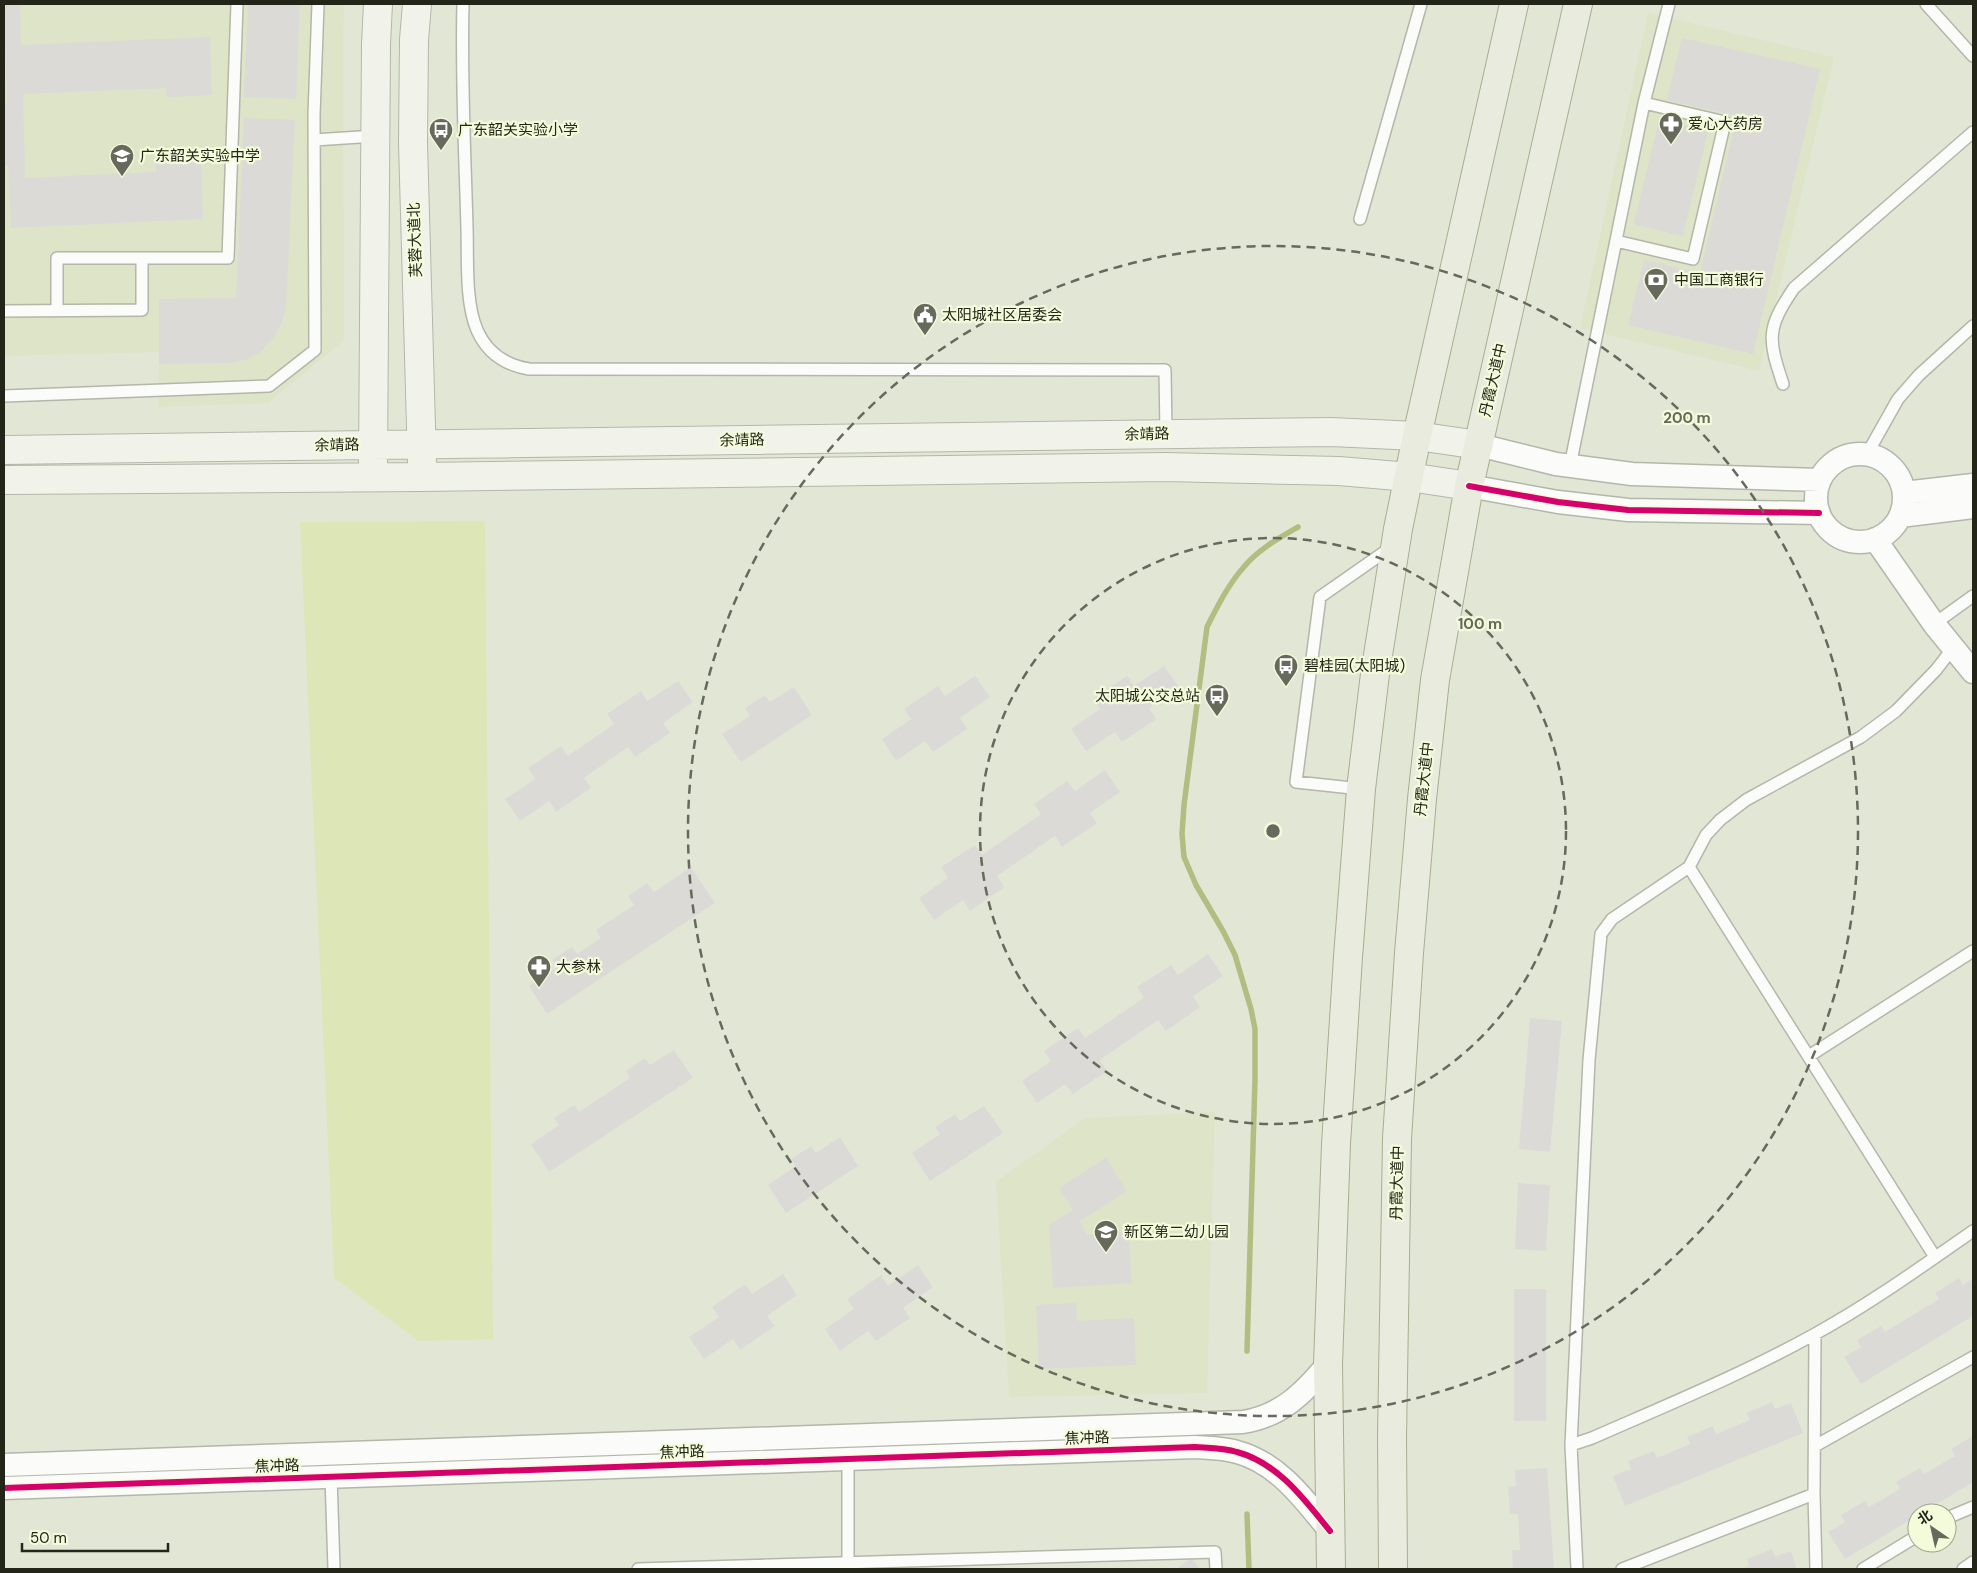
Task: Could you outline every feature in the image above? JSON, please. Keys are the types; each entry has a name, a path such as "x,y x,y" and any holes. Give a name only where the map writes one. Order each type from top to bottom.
{"main road":[{"path":"373,477 375,136 378,4"},
{"name":"芙蓉大道北","path":"417,4 414,40 413,143 422,477"},
{"path":"1331,1569 1328,1364 1336,1144 1348,957 1362,789 1376,674 1396,544 1417,436 1514,4"},
{"name":"丹霞大道中","path":"1393,1569 1392,1438 1398,1139 1409,954 1422,799 1436,680 1469,486 1578,4"},
{"name":"余靖路","path":"4,450 1331,432 1417,436 1479,445"},
{"path":"4,480 422,477 1165,467 1338,471 1409,477 1469,486"}],"street":[{"path":"1479,445 1570,466 1632,474 1820,480"},
{"path":"1867,454 1878,458 1892,468 1902,482 1904,505 1894,526 1875,539 1853,541 1842,538 1832,532 1824,523 1816,502 1817,490 1826,470 1845,456 1867,454"},
{"path":"1904,493 1973,485"},
{"path":"1469,486 1558,502 1628,510 1819,513"},
{"path":"1900,516 1973,507"},
{"path":"1875,539 1934,624 1973,672"},
{"name":"焦冲路","path":"4,1465 1243,1422 1260,1419 1276,1413 1294,1401 1328,1364"},
{"name":"焦冲路","path":"4,1488 1195,1447 1221,1449 1254,1457 1282,1476 1330,1530"}],"lane":[{"path":"57,310 57,258 228,258 238,4"},
{"path":"4,396 269,386 315,350 314,140 318,4"},
{"path":"463,4 464,132 470,290 476,328 485,346 498,358 514,367 529,369 1165,370 1166,433"},
{"path":"1360,219 1421,4"},
{"path":"1570,466 1644,103 1669,4"},
{"path":"1926,4 1973,56"},
{"path":"1616,241 1692,259 1725,122 1644,103"},
{"path":"1783,384 1772,352 1771,341 1777,316 1794,288 1973,132"},
{"path":"314,140 375,136"},
{"path":"4,311 142,310 142,258"},
{"path":"1867,454 1898,399 1919,375 1973,326"},
{"path":"1362,789 1296,782 1320,597 1396,544"},
{"path":"1934,624 1973,596"},
{"path":"1577,1569 1571,1445 1589,1060 1601,934 1612,919 1689,867 1706,835 1720,820 1746,800 1861,737 1896,711 1936,670 1954,648"},
{"path":"1689,867 1935,1257"},
{"path":"1808,1056 1973,951"},
{"path":"1571,1445 1592,1438 1740,1373 1815,1334 1973,1231"},
{"path":"1815,1334 1814,1494 1816,1569"},
{"path":"1815,1446 1973,1357"},
{"path":"848,1459 848,1563"},
{"path":"331,1476 334,1569"},
{"path":"1622,1569 1814,1494"},
{"path":"1957,1514 1973,1507"},
{"path":"1863,1569 1907,1542"},
{"path":"638,1569 1215,1552 1216,1569"},
{"path":"1963,1569 1973,1562"}],"shaded area":[{"name":"广东韶关实验中学","path":"4,4 344,4 344,340 268,403 158,407 159,352 4,356"},
{"path":"1648,13 1834,57 1759,371 1580,328"},
{"path":"485,521 493,1339 418,1341 334,1278 300,522"},
{"name":"新区第二幼儿园","path":"1215,1112 1207,1393 1009,1397 996,1182 1085,1118"}],"building":[{"path":"4,4 20,4 21,45 210,37 212,95 167,97 166,88 23,94 25,178 156,172 156,162 201,160 203,219 11,228 8,165 4,165 4,103 7,103"},
{"path":"248,4 300,4 296,99 244,97"},
{"path":"1682,38 1820,69 1753,354 1628,325 1644,260 1700,273 1737,116 1667,100"},
{"path":"244,118 295,120 286,308 280,327 271,341 260,352 248,359 232,363 159,364 159,299 236,298"},
{"path":"1659,120 1708,131 1683,236 1634,224"},
{"path":"1164,666 1179,687 1149,708 1156,719 1122,742 1115,732 1086,751 1071,729 1100,709 1093,699 1127,676 1134,686"},
{"path":"975,676 990,697 960,718 967,729 933,752 925,741 896,761 882,739 911,719 904,709 938,686 945,696"},
{"path":"678,681 693,702 663,723 670,733 635,757 628,747 584,778 591,788 556,812 549,801 520,821 505,799 535,779 528,768 561,746 568,756 614,724 607,714 641,691 647,701"},
{"path":"794,687 812,715 741,762 722,734 750,716 745,708 765,695 770,702"},
{"path":"1105,770 1120,792 1090,813 1097,823 1062,847 1055,836 997,876 1004,887 970,911 963,900 934,920 919,898 948,878 941,867 975,845 982,855 1041,814 1034,804 1067,781 1075,791"},
{"path":"691,867 715,903 547,1014 529,986 557,967 552,960 572,947 577,954 601,938 596,930 634,905 628,896 647,883 654,892"},
{"path":"1208,954 1223,976 1193,996 1200,1007 1166,1031 1158,1020 1100,1060 1107,1071 1073,1094 1065,1084 1037,1103 1022,1081 1051,1061 1044,1051 1078,1028 1085,1038 1144,998 1137,987 1171,965 1178,975"},
{"path":"1530,1018 1562,1021 1550,1152 1519,1149"},
{"path":"674,1050 693,1078 549,1172 531,1144 559,1125 554,1118 574,1105 579,1112 630,1078 626,1071 645,1058 650,1065"},
{"path":"984,1106 1003,1133 930,1181 912,1153 940,1134 935,1127 955,1114 960,1121"},
{"path":"840,1137 858,1166 786,1213 768,1185 796,1166 791,1159 811,1146 816,1153"},
{"path":"1106,1158 1127,1191 1080,1221 1087,1235 1128,1232 1132,1283 1053,1288 1049,1225 1073,1210 1059,1188"},
{"path":"1518,1183 1550,1185 1546,1251 1515,1249"},
{"path":"918,1265 933,1287 903,1308 910,1318 876,1341 868,1331 840,1351 825,1329 854,1309 847,1299 881,1275 888,1286"},
{"path":"783,1274 797,1295 767,1316 775,1326 740,1350 733,1339 704,1359 689,1337 719,1317 712,1307 745,1284 752,1294"},
{"path":"1959,1278 1963,1285 1973,1278 1973,1316 1861,1384 1844,1357 1861,1347 1857,1340 1881,1326 1885,1332 1939,1299 1935,1293"},
{"path":"1514,1289 1546,1289 1546,1421 1514,1421"},
{"path":"1076,1303 1077,1321 1134,1318 1136,1365 1039,1369 1036,1305"},
{"path":"1772,1402 1775,1409 1791,1403 1803,1433 1625,1506 1613,1476 1631,1469 1628,1461 1654,1451 1657,1458 1690,1444 1687,1437 1713,1426 1716,1434 1750,1420 1746,1413"},
{"path":"1973,1436 1973,1482 1938,1503 1907,1503 1907,1522 1845,1559 1828,1532 1845,1522 1841,1515 1865,1501 1869,1507 1900,1489 1896,1482 1920,1468 1924,1474 1955,1456 1951,1449"},
{"path":"1547,1468 1554,1569 1513,1569 1512,1550 1520,1550 1518,1514 1510,1514 1508,1487 1516,1486 1515,1470"},
{"path":"1772,1549 1775,1556 1791,1551 1797,1569 1741,1569 1749,1566 1747,1559"},
{"path":"1192,1558 1200,1569 1176,1569"}],"waterway":[{"path":"1247,1351 1255,1029 1235,955 1196,885 1184,857 1182,834 1207,627 1228,589 1249,562 1269,545 1298,527"},
{"path":"1247,1514 1249,1569"}],"cycle path":[{"path":"1469,486 1558,502 1628,510 1819,513"},
{"path":"4,1488 1195,1447 1232,1451 1252,1457 1265,1464 1278,1473 1300,1495 1330,1531"}],"place":[{"name":"爱心大药房","path":"1671,145"},
{"name":"广东韶关实验小学","path":"441,151"},
{"name":"广东韶关实验中学","path":"122,177"},
{"name":"中国工商银行","path":"1656,301"},
{"name":"太阳城社区居委会","path":"925,336"},
{"name":"碧桂园(太阳城)","path":"1286,687"},
{"name":"太阳城公交总站","path":"1217,717"},
{"name":"大参林","path":"539,988"},
{"name":"新区第二幼儿园","path":"1106,1253"}]}
